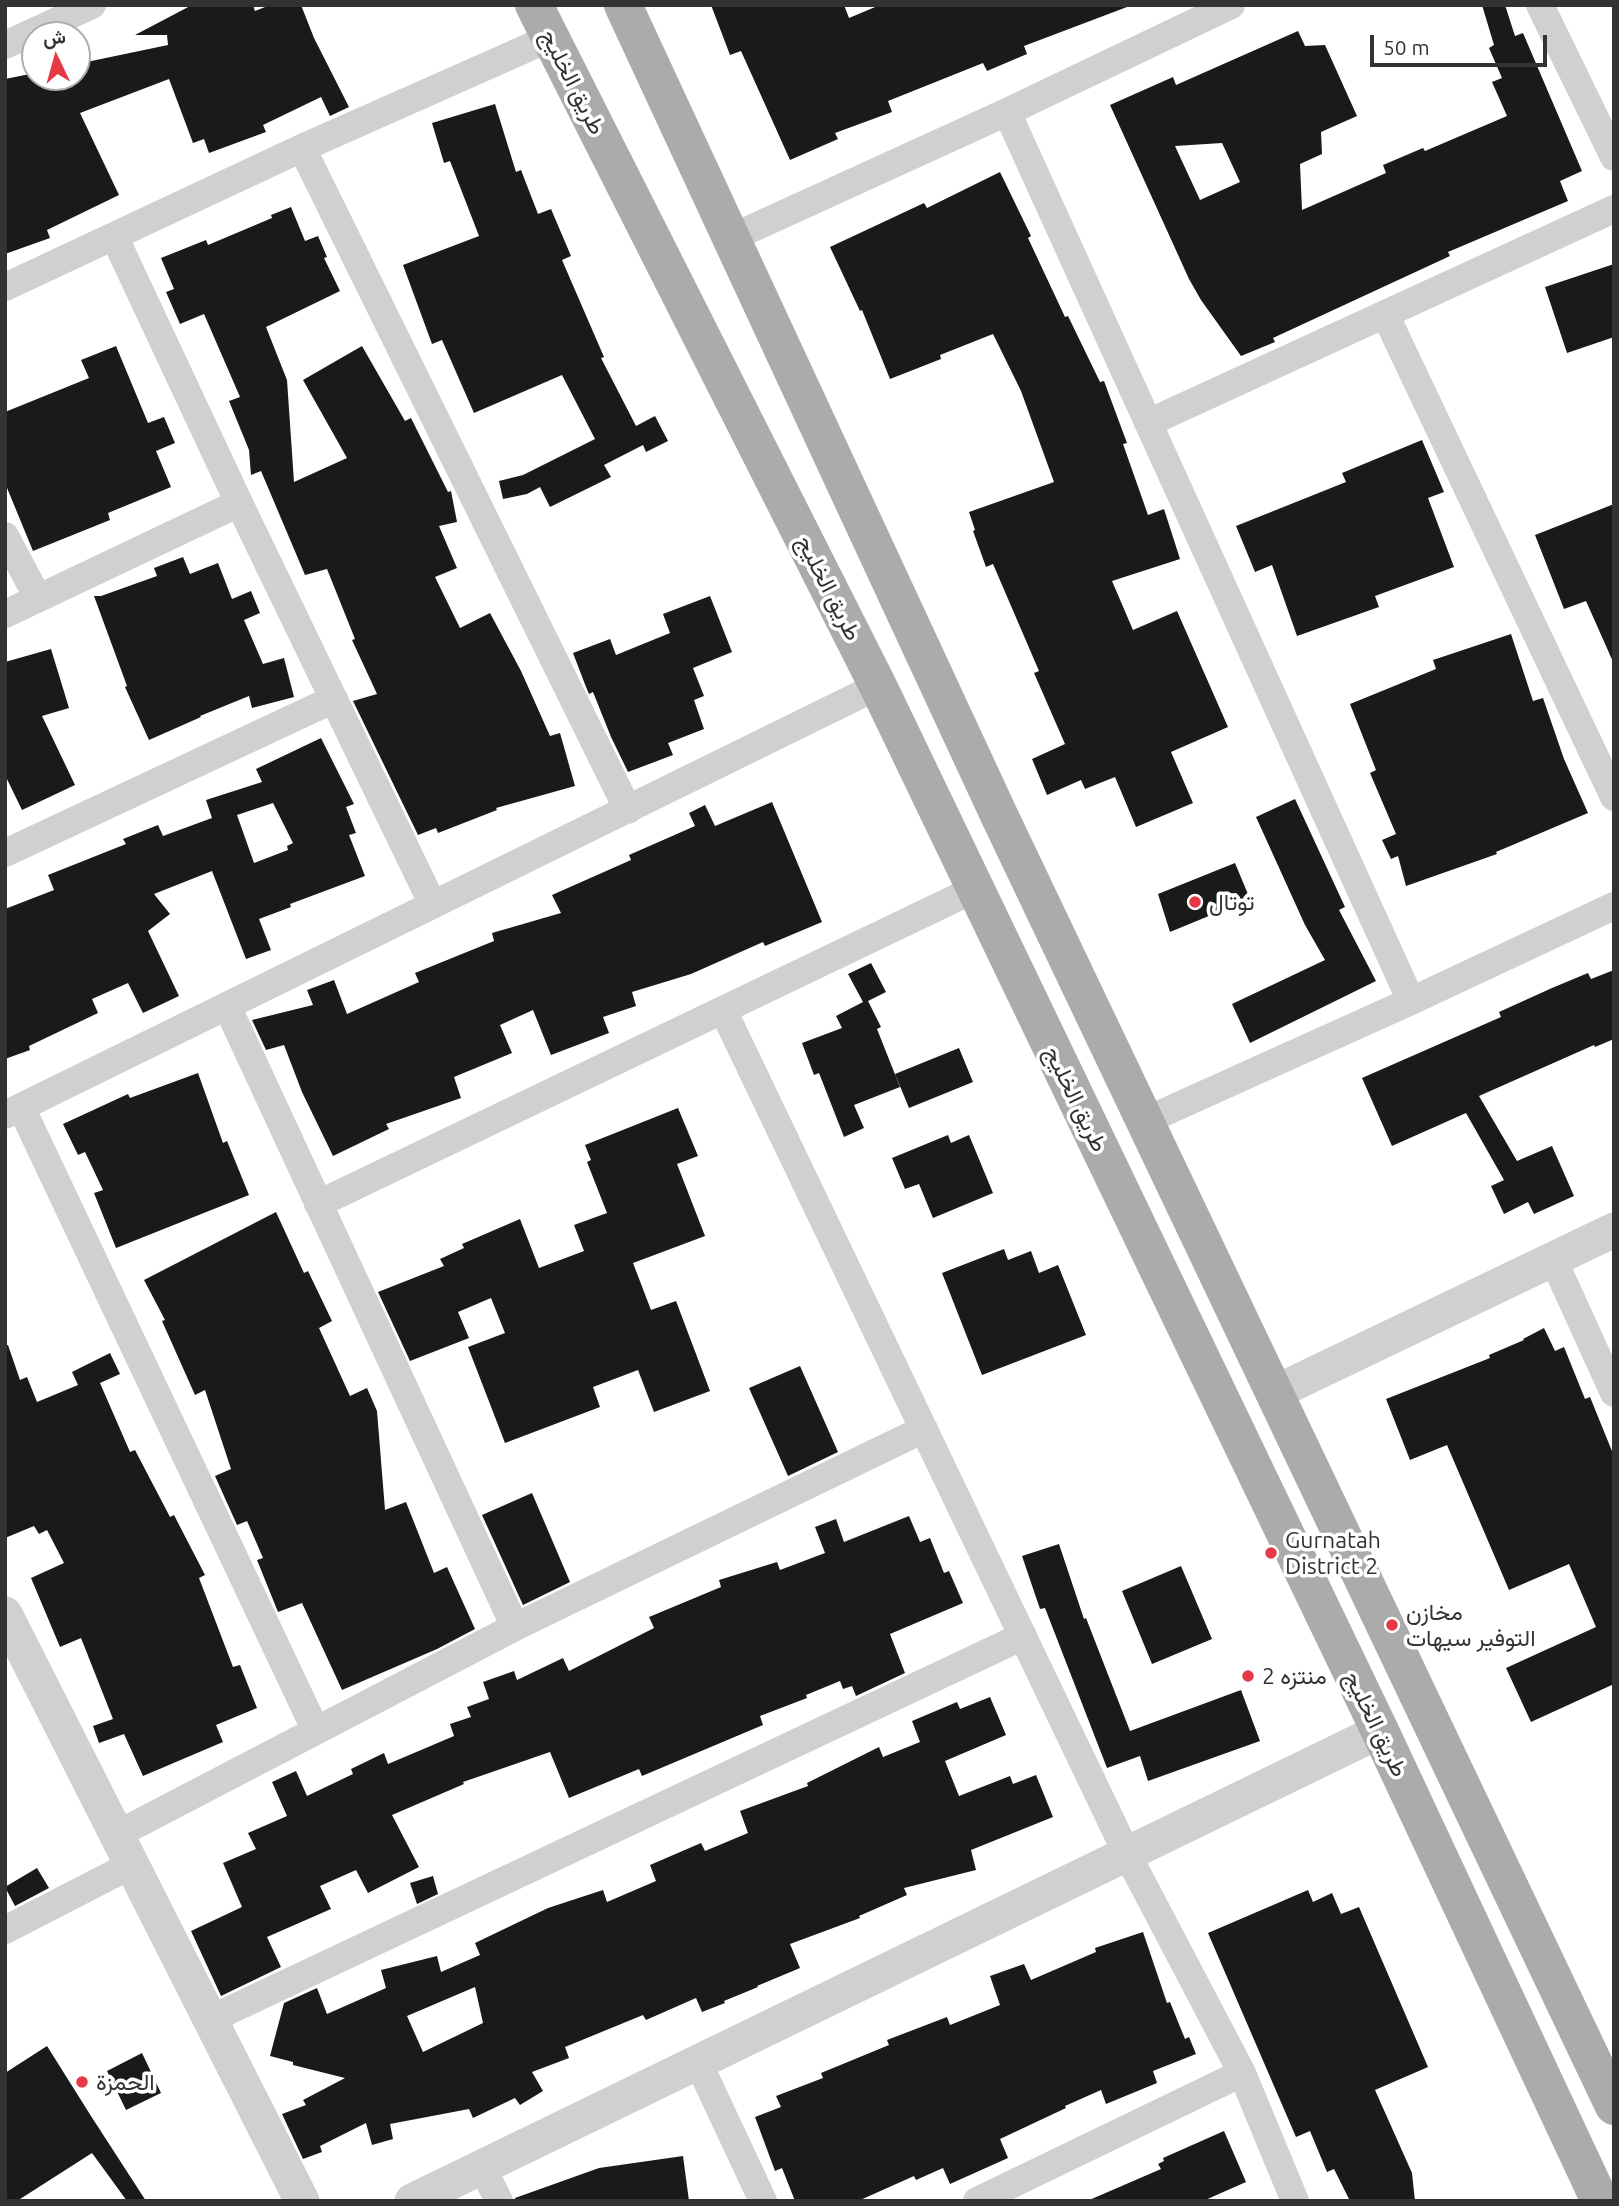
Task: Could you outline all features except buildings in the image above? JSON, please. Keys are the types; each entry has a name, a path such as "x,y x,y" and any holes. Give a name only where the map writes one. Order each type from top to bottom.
{"main road":[{"path":"623,5 993,802 1614,2106"},
{"name":"طريق الخليج","path":"542,22 878,686 1380,1731 1600,2201"}],"street":[{"path":"5,45 92,5"},
{"path":"731,238 1007,113 1231,5"},
{"path":"1540,5 1614,157"},
{"path":"5,287 302,148 542,22"},
{"path":"1007,113 1410,1001"},
{"path":"302,148 628,810"},
{"path":"1148,423 1614,209"},
{"path":"114,236 433,905"},
{"path":"1385,314 1614,797"},
{"path":"5,614 239,503"},
{"path":"5,536 38,598"},
{"path":"316,1731 13,1111 878,686"},
{"path":"5,853 334,699"},
{"path":"318,1204 975,889"},
{"path":"1145,1121 1614,906"},
{"path":"227,1006 515,1627"},
{"path":"723,1010 1126,1854 1242,2073 1296,2201"},
{"path":"1274,1393 1614,1230"},
{"path":"1553,1259 1614,1393"},
{"path":"5,1930 123,1850 316,1731 515,1627 924,1429"},
{"path":"5,1614 302,2201"},
{"path":"211,2019 1023,1636"},
{"path":"412,2201 1380,1731"},
{"path":"698,2062 762,2201"},
{"path":"976,2201 1242,2073"},
{"path":"482,2167 499,2201"}],"place":[{"name":"توتال","path":"1195,902"},
{"name":"Gurnatah District 2","path":"1271,1553"},
{"name":"مخازن التوفير سيهات","path":"1392,1625"},
{"name":"منتزه 2","path":"1248,1676"},
{"name":"الحمزة","path":"82,2082"}]}
